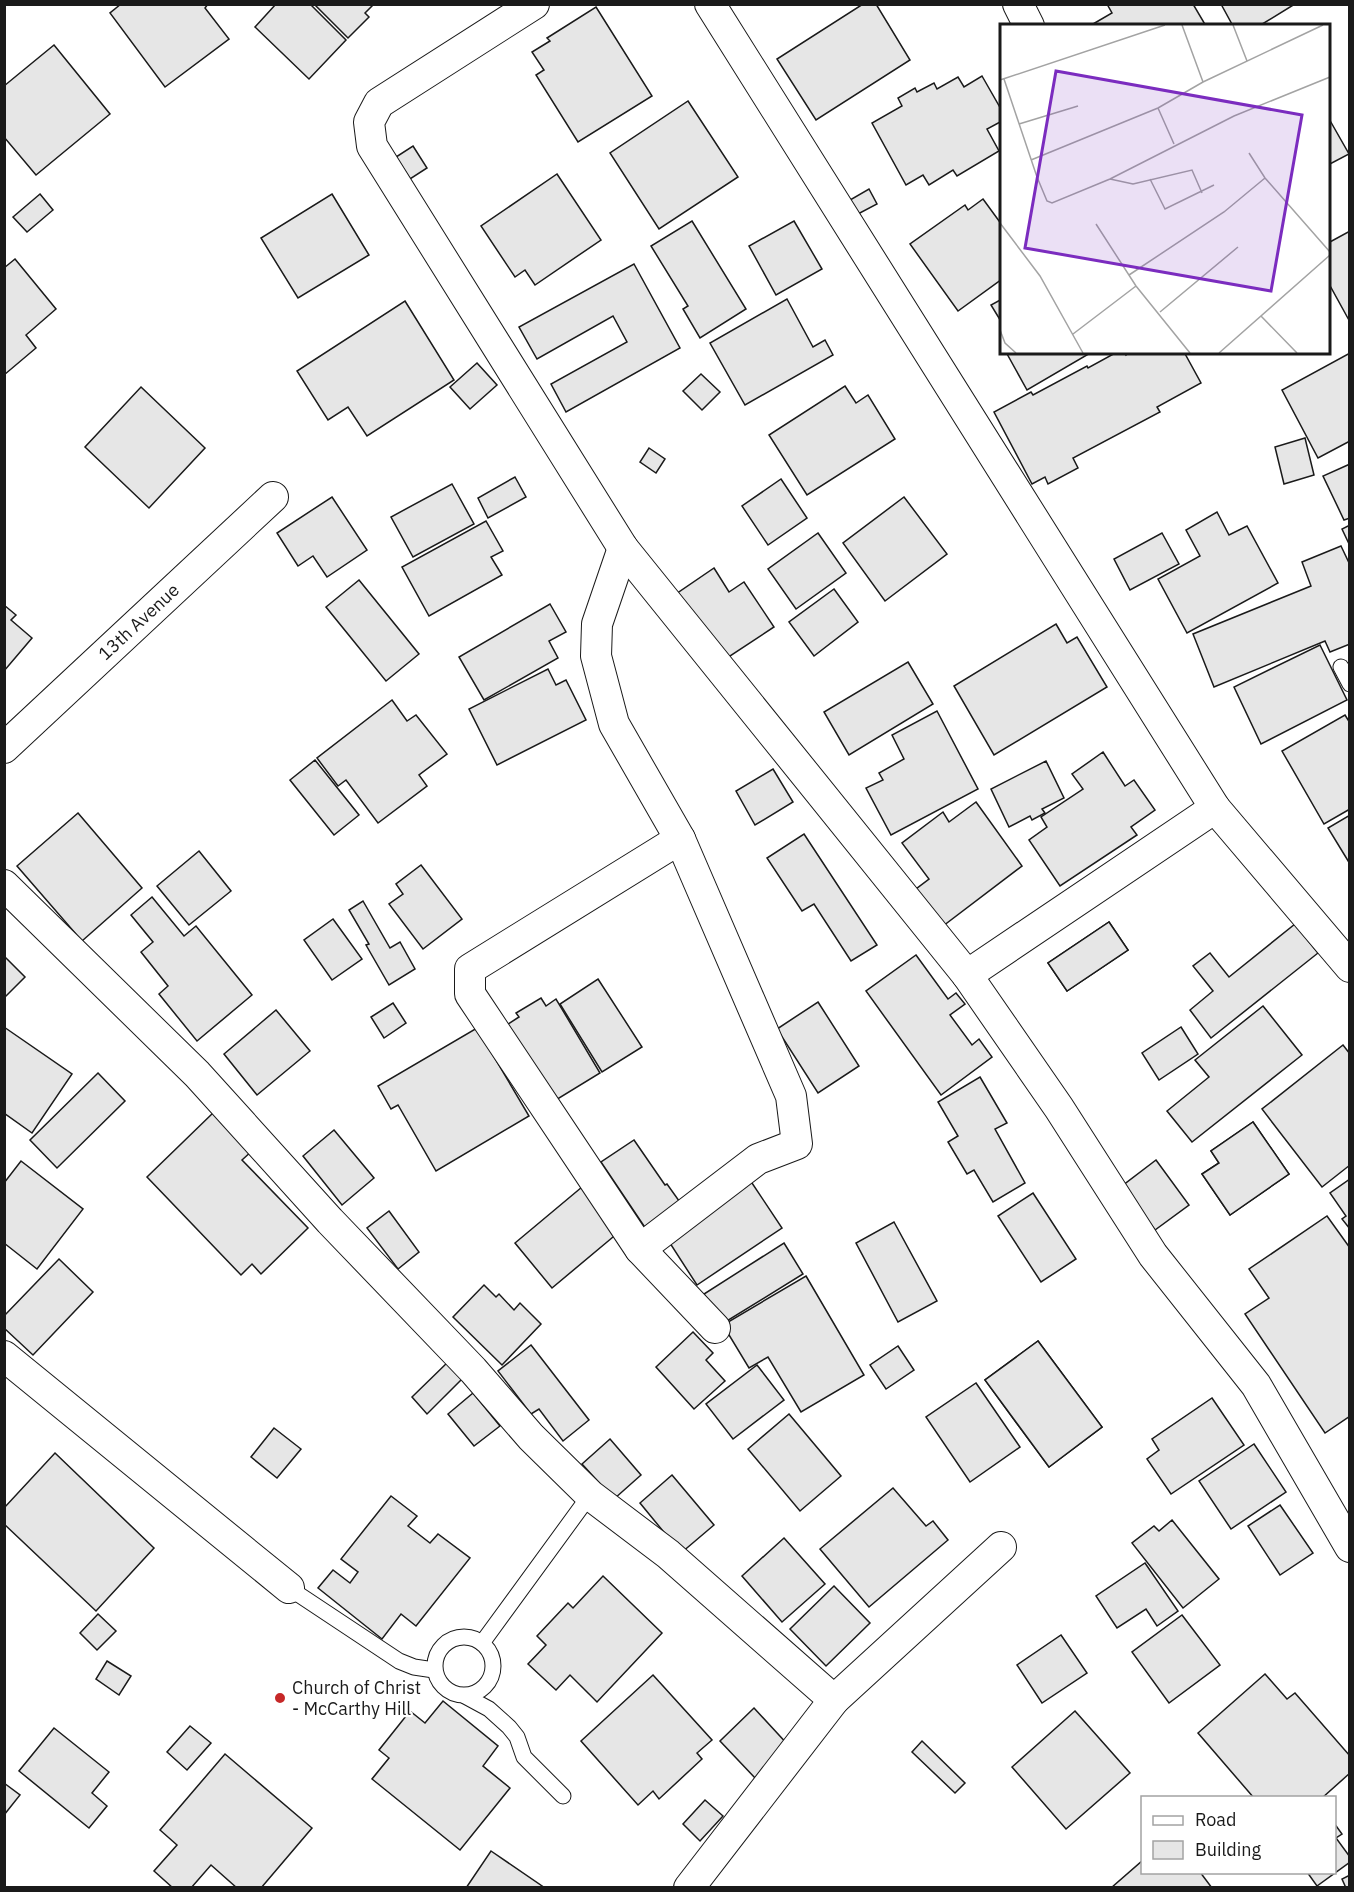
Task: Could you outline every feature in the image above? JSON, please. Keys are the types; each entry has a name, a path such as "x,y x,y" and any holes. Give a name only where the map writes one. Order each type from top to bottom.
{"street":[{"path":"534,4 380,104 369,122 372,146 623,548 967,975 1059,1108 1152,1255 1256,1385 1350,1547"},
{"path":"710,4 1215,808 1350,968"},
{"path":"1018,4 1028,24"},
{"name":"13th Avenue","path":"4,748 273,497"},
{"path":"623,548 597,624 596,656 614,724 680,839 792,1096 797,1144 758,1159 640,1249"},
{"path":"967,975 1215,808"},
{"path":"680,839 470,969 470,994 640,1249 715,1328"},
{"path":"4,885 197,1074 330,1221 473,1370 531,1437 590,1495 668,1554 834,1700"},
{"path":"4,1356 289,1588"},
{"path":"689,1887 834,1700 1000,1547"}],"lane":[{"path":"1341,667 1350,684"},
{"path":"482,1643 590,1495"},
{"path":"289,1588 399,1661 414,1667 434,1670"},
{"path":"465,1696 479,1693 489,1682 494,1669 491,1654 482,1643 466,1636 449,1640 437,1653 434,1670 440,1683 451,1693 465,1696 489,1709 509,1726 517,1737 524,1757 564,1796"}],"building":[{"path":"121,4 208,4 205,8 229,39 165,87 110,13"},
{"path":"276,4 310,4 346,40 309,79 255,27"},
{"path":"314,4 374,4 365,13 369,17 348,38"},
{"path":"863,4 876,4 910,60 816,120 777,59"},
{"path":"1107,4 1193,4 1205,24 1093,24 1112,13"},
{"path":"1221,4 1295,4 1262,24 1232,24"},
{"path":"596,7 652,96 578,142 536,75 544,70 532,52 550,41 547,38"},
{"path":"54,45 110,114 36,175 4,137 4,86"},
{"path":"982,76 1000,108 1000,122 987,129 999,151 957,176 953,170 929,185 923,175 906,185 872,123 902,106 898,98 915,88 917,92 934,83 937,89 958,77 964,87"},
{"path":"688,101 738,177 659,229 610,153"},
{"path":"1330,121 1349,154 1330,164"},
{"path":"413,146 427,168 410,179 396,157"},
{"path":"557,174 601,240 535,285 525,270 515,277 481,226"},
{"path":"869,189 877,204 858,214 850,200"},
{"path":"40,194 53,210 27,232 13,217"},
{"path":"332,194 369,255 298,298 261,238"},
{"path":"983,199 1000,222 1000,280 958,311 910,244 965,205 968,210"},
{"path":"692,221 746,309 700,338 683,309 688,306 651,246"},
{"path":"794,221 822,269 776,295 749,246"},
{"path":"1350,231 1350,322 1330,286 1330,242"},
{"path":"15,259 56,309 26,335 36,348 4,375 4,268"},
{"path":"634,264 680,348 566,412 551,384 627,342 613,316 537,359 519,327"},
{"path":"787,299 813,347 825,340 833,355 745,405 710,343"},
{"path":"1000,300 1000,320 991,305"},
{"path":"405,301 454,380 367,436 348,407 328,420 297,371"},
{"path":"1350,353 1350,441 1318,458 1282,390"},
{"path":"1007,354 1089,354 1027,390"},
{"path":"1113,354 1185,354 1201,383 1157,407 1160,412 1073,458 1078,468 1048,484 1045,477 1032,484 994,412 1031,392 1033,395 1087,366 1088,368"},
{"path":"477,363 497,385 470,409 450,387"},
{"path":"701,374 720,392 702,410 683,391"},
{"path":"845,386 856,403 868,395 895,439 807,495 769,435"},
{"path":"141,387 205,448 149,508 85,447"},
{"path":"1305,438 1314,475 1284,484 1275,447"},
{"path":"649,448 665,459 656,473 640,462"},
{"path":"1350,464 1350,518 1344,520 1323,476"},
{"path":"515,477 526,497 488,518 478,498"},
{"path":"781,479 807,518 768,545 742,506"},
{"path":"452,484 474,524 413,557 391,517"},
{"path":"332,497 367,550 327,577 313,556 298,566 277,533"},
{"path":"904,497 947,554 885,601 843,543"},
{"path":"1217,512 1229,535 1247,526 1278,583 1187,633 1158,579 1200,556 1186,530"},
{"path":"486,521 503,551 491,557 502,575 429,616 402,567"},
{"path":"1350,525 1350,546 1342,529"},
{"path":"818,533 846,573 796,609 768,569"},
{"path":"1162,533 1179,564 1130,590 1114,559"},
{"path":"1341,546 1350,565 1350,644 1330,652 1325,641 1214,687 1193,634 1311,586 1302,562"},
{"path":"714,568 729,592 744,582 774,627 721,662 676,594"},
{"path":"359,580 419,654 386,681 326,607"},
{"path":"834,589 858,622 814,656 789,622"},
{"path":"550,604 566,632 549,641 558,658 484,700 459,657"},
{"path":"4,605 16,615 11,620 32,638 4,671"},
{"path":"1056,624 1067,643 1077,637 1107,687 994,755 954,686"},
{"path":"1320,645 1347,700 1261,744 1234,687"},
{"path":"908,662 933,704 849,755 824,712"},
{"path":"548,669 556,685 566,680 586,720 497,765 469,709"},
{"path":"392,700 407,721 416,715 447,754 419,775 427,786 378,823 346,780 338,786 317,758"},
{"path":"937,711 978,789 891,835 866,788 883,780 879,773 904,759 892,735"},
{"path":"1345,715 1350,723 1350,809 1324,824 1282,751"},
{"path":"1103,752 1125,786 1134,780 1155,810 1131,827 1137,835 1060,886 1029,840 1047,827 1041,817 1083,789 1072,774"},
{"path":"315,760 359,815 334,835 290,780"},
{"path":"1046,761 1064,798 1042,809 1045,813 1032,820 1030,816 1009,827 991,789"},
{"path":"773,769 793,802 755,825 736,791"},
{"path":"976,802 1022,866 943,926 916,889 929,879 902,843 943,812 949,822"},
{"path":"78,813 142,888 82,941 17,866"},
{"path":"1350,815 1350,864 1328,828"},
{"path":"804,834 877,945 851,961 814,904 802,911 767,858"},
{"path":"199,851 231,891 189,925 157,886"},
{"path":"421,865 462,919 423,949 389,904 403,894 396,884"},
{"path":"152,897 184,936 196,926 252,995 197,1041 159,994 168,986 141,952 153,942 131,915"},
{"path":"363,901 390,948 400,942 415,969 389,985 349,910"},
{"path":"333,919 362,959 332,980 304,940"},
{"path":"1109,922 1128,950 1067,991 1048,963"},
{"path":"1109,922 1128,950 1067,991 1048,963"},
{"path":"1295,924 1318,953 1211,1038 1190,1010 1213,991 1193,966 1210,953 1229,977"},
{"path":"916,955 948,999 956,993 965,1004 950,1015 972,1045 979,1039 992,1057 941,1095 866,991"},
{"path":"4,956 25,977 4,998"},
{"path":"598,979 642,1047 602,1072 560,1004"},
{"path":"541,998 546,1006 556,999 600,1073 551,1103 505,1026 519,1017 516,1013"},
{"path":"818,1002 859,1066 818,1093 777,1029"},
{"path":"393,1003 406,1023 384,1038 371,1017"},
{"path":"1263,1006 1302,1055 1192,1142 1167,1111 1209,1077 1195,1060"},
{"path":"276,1010 310,1051 257,1095 224,1054"},
{"path":"4,1027 72,1074 32,1133 4,1113"},
{"path":"1181,1027 1198,1054 1159,1080 1142,1053"},
{"path":"477,1028 529,1116 436,1171 398,1105 391,1109 378,1086"},
{"path":"1343,1045 1350,1054 1350,1165 1322,1187 1262,1109"},
{"path":"98,1073 125,1101 57,1168 30,1140"},
{"path":"980,1077 1007,1123 995,1129 1025,1183 993,1202 974,1170 967,1174 948,1142 958,1136 938,1102"},
{"path":"215,1111 253,1150 242,1160 308,1228 261,1274 252,1264 241,1275 147,1177"},
{"path":"1253,1122 1289,1174 1230,1215 1202,1174 1219,1163 1211,1151"},
{"path":"1253,1122 1289,1174 1230,1215 1202,1174 1219,1163 1211,1151"},
{"path":"334,1130 374,1178 342,1205 303,1156"},
{"path":"634,1140 682,1205 646,1229 601,1162"},
{"path":"1156,1160 1189,1205 1155,1230 1122,1186"},
{"path":"21,1161 83,1209 37,1269 4,1243 4,1183"},
{"path":"1350,1179 1350,1229 1342,1219 1346,1216 1330,1193"},
{"path":"750,1180 782,1228 697,1285 666,1237"},
{"path":"582,1187 619,1232 552,1288 515,1243"},
{"path":"1033,1193 1076,1259 1041,1282 998,1216"},
{"path":"389,1211 419,1252 398,1269 367,1228"},
{"path":"1327,1216 1350,1248 1350,1416 1325,1433 1245,1314 1269,1298 1249,1269"},
{"path":"894,1222 937,1301 898,1322 856,1243"},
{"path":"784,1243 803,1274 722,1324 704,1294"},
{"path":"59,1259 93,1292 33,1355 4,1328 4,1316"},
{"path":"806,1276 864,1375 801,1412 768,1357 749,1368 723,1325"},
{"path":"484,1285 496,1297 499,1294 514,1310 520,1303 541,1324 502,1365 453,1317"},
{"path":"693,1332 713,1353 706,1360 725,1381 694,1409 656,1367"},
{"path":"1038,1341 1102,1427 1049,1467 985,1380"},
{"path":"1038,1341 1102,1427 1049,1467 985,1380"},
{"path":"531,1345 589,1420 563,1441 539,1409 531,1414 498,1371"},
{"path":"898,1346 914,1370 886,1389 870,1365"},
{"path":"451,1359 466,1375 427,1414 412,1397"},
{"path":"757,1365 784,1400 733,1439 706,1404"},
{"path":"976,1383 1020,1447 970,1482 926,1417"},
{"path":"473,1393 500,1426 474,1446 448,1414"},
{"path":"1212,1398 1244,1445 1171,1494 1147,1459 1159,1450 1152,1439"},
{"path":"789,1414 841,1476 800,1511 748,1449"},
{"path":"274,1428 301,1449 277,1478 251,1457"},
{"path":"610,1439 641,1475 614,1499 582,1464"},
{"path":"1254,1444 1286,1492 1231,1529 1199,1481"},
{"path":"55,1453 154,1548 96,1611 4,1524 4,1508"},
{"path":"672,1475 714,1525 681,1553 640,1503"},
{"path":"893,1488 926,1526 933,1521 948,1540 869,1607 820,1549"},
{"path":"391,1496 417,1516 408,1526 430,1543 438,1534 470,1558 416,1626 401,1614 382,1639 318,1588 333,1570 350,1583 358,1572 341,1559"},
{"path":"1280,1505 1313,1553 1280,1575 1248,1526"},
{"path":"1172,1520 1219,1579 1183,1608 1132,1543 1154,1526 1159,1531"},
{"path":"784,1538 825,1584 782,1622 742,1576"},
{"path":"1145,1563 1178,1611 1157,1626 1146,1609 1117,1628 1096,1596"},
{"path":"603,1576 662,1633 597,1702 570,1675 556,1690 528,1664 546,1645 537,1636 568,1603 573,1608"},
{"path":"834,1586 870,1623 826,1666 790,1629"},
{"path":"98,1614 116,1631 97,1650 80,1633"},
{"path":"1182,1615 1220,1665 1169,1703 1132,1652"},
{"path":"1061,1635 1087,1673 1042,1703 1017,1665"},
{"path":"107,1661 131,1676 119,1695 96,1679"},
{"path":"1265,1674 1287,1699 1295,1693 1350,1756 1350,1773 1324,1796 1252,1796 1198,1733"},
{"path":"653,1675 712,1740 697,1753 702,1759 659,1799 653,1791 638,1805 581,1741"},
{"path":"443,1701 498,1746 483,1766 510,1788 460,1850 372,1779 389,1758 379,1750 410,1711 425,1723"},
{"path":"754,1708 790,1747 756,1779 720,1741"},
{"path":"1075,1711 1130,1773 1066,1829 1012,1767"},
{"path":"190,1726 211,1743 187,1770 167,1752"},
{"path":"54,1728 109,1772 92,1793 107,1806 89,1828 19,1771"},
{"path":"922,1741 965,1783 955,1793 912,1752"},
{"path":"225,1754 312,1828 261,1888 237,1888 211,1865 191,1888 173,1888 154,1871 177,1845 160,1830"},
{"path":"4,1783 20,1795 4,1815"},
{"path":"705,1800 723,1816 700,1841 683,1824"},
{"path":"1336,1826 1342,1834 1336,1838"},
{"path":"1336,1838 1350,1857 1350,1862 1336,1872"},
{"path":"491,1851 545,1888 466,1888"},
{"path":"1141,1862 1141,1874 1202,1874 1212,1888 1111,1888"},
{"path":"1308,1874 1334,1874 1317,1886"},
{"path":"1350,1875 1350,1888 1346,1888 1342,1879"}],"place":[{"name":"Church of Christ - McCarthy Hill","path":"280,1698"}]}
